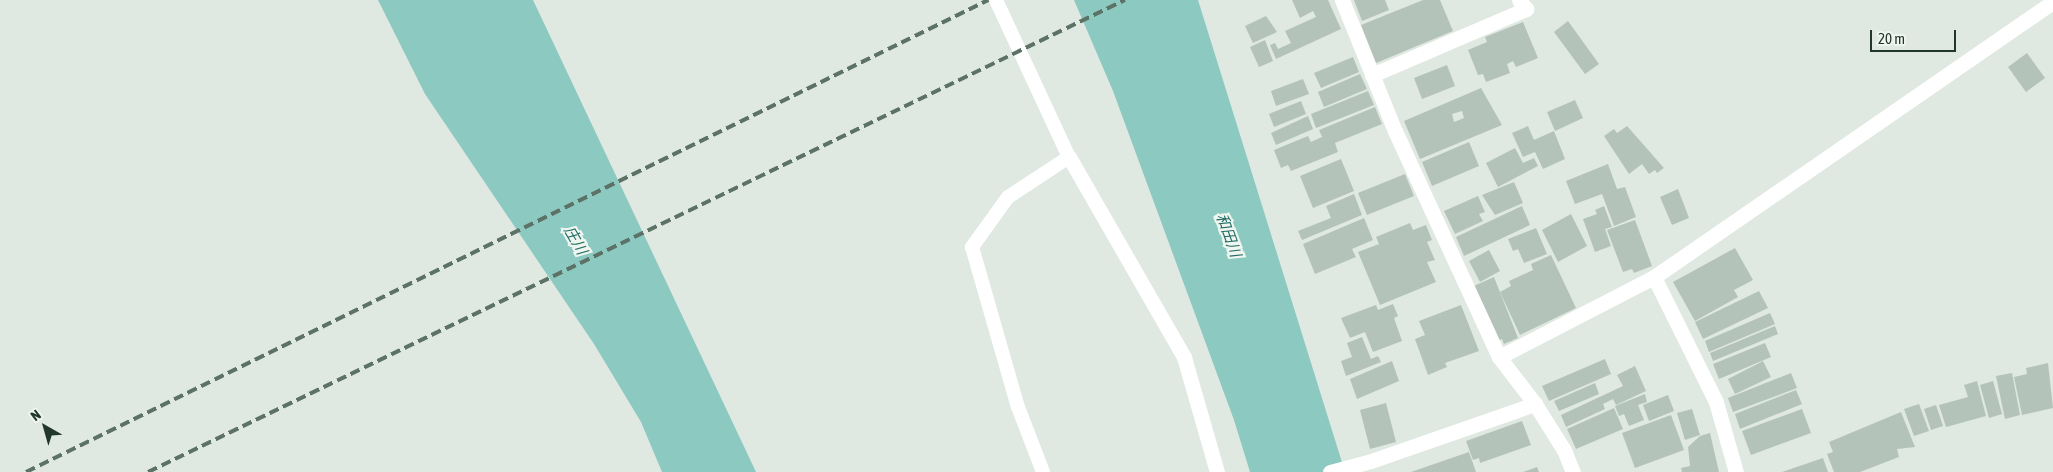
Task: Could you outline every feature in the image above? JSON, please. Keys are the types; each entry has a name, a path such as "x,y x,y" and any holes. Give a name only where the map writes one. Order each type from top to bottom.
{"street":[{"path":"1342,0 1372,75 1498,357 1535,404 1564,450 1573,472"},
{"path":"1372,75 1526,8 1519,0"},
{"path":"1498,357 1654,277 2048,3"},
{"path":"1069,157 1184,357 1217,472"},
{"path":"1654,277 1716,402 1736,472"},
{"path":"1330,472 1371,461 1535,404"}],"lane":[{"path":"996,0 1069,157 1008,198 972,246 1018,407 1043,472"}],"water":[{"name":"庄川","path":"378,0 533,0 756,472 662,472 641,422 594,344 425,94"},
{"name":"和田川","path":"1074,0 1198,0 1345,472 1250,472 1234,420 1113,91"}],"building":[{"path":"1292,0 1328,0 1341,29 1276,59 1270,45 1275,43 1278,49 1291,43 1285,31 1316,17 1313,11 1300,18"},
{"path":"1354,0 1385,0 1389,10 1362,21"},
{"path":"1423,0 1440,0 1453,31 1376,63 1361,25"},
{"path":"1266,16 1277,32 1253,43 1245,26"},
{"path":"1568,21 1599,64 1585,74 1554,32"},
{"path":"1523,22 1538,58 1516,67 1513,61 1507,64 1510,73 1486,82 1483,74 1478,75 1468,50 1487,42 1485,37"},
{"path":"1265,40 1273,61 1259,67 1250,47"},
{"path":"2027,53 2045,78 2026,92 2008,67"},
{"path":"1353,57 1359,72 1321,88 1314,73"},
{"path":"1447,65 1455,86 1422,99 1414,78"},
{"path":"1360,74 1367,89 1324,107 1318,92"},
{"path":"1303,79 1309,94 1276,106 1271,91"},
{"path":"1481,88 1502,125 1420,159 1404,121","holes":["1462,111 1464,118 1454,122 1452,114"]},
{"path":"1368,91 1374,105 1316,128 1311,114"},
{"path":"1575,100 1583,118 1555,131 1547,112"},
{"path":"1301,101 1306,114 1274,127 1269,114"},
{"path":"1375,107 1382,124 1335,143 1338,152 1291,171 1288,165 1281,168 1274,150 1308,136 1311,142 1322,137 1319,130"},
{"path":"1308,116 1313,129 1276,145 1271,133"},
{"path":"1528,126 1534,140 1554,131 1565,159 1543,169 1535,152 1523,157 1512,133"},
{"path":"1627,126 1664,168 1657,173 1655,170 1649,174 1642,164 1629,174 1604,136 1614,129 1617,133"},
{"path":"1469,142 1479,166 1432,186 1422,162"},
{"path":"1515,148 1523,163 1534,158 1538,166 1498,187 1486,163"},
{"path":"1341,159 1354,191 1313,208 1300,176"},
{"path":"1608,164 1617,189 1625,187 1636,217 1614,226 1602,194 1575,204 1566,181"},
{"path":"1405,174 1414,196 1367,215 1358,193"},
{"path":"1514,182 1523,203 1495,215 1482,195"},
{"path":"1678,189 1689,218 1672,225 1660,197"},
{"path":"1354,194 1362,215 1302,240 1298,231 1331,218 1326,206"},
{"path":"1478,196 1485,212 1479,214 1483,221 1455,234 1444,211"},
{"path":"1522,206 1530,225 1464,256 1456,237"},
{"path":"1604,206 1612,227 1605,229 1611,246 1595,252 1583,219 1597,214 1595,210"},
{"path":"1571,214 1587,246 1558,262 1542,230"},
{"path":"1364,218 1373,240 1352,249 1356,257 1315,274 1303,244"},
{"path":"1635,220 1652,266 1634,273 1632,269 1623,272 1607,230"},
{"path":"1410,223 1413,230 1426,225 1432,240 1427,242 1435,260 1427,262 1436,282 1380,305 1358,252 1379,244 1376,237"},
{"path":"1536,228 1547,254 1524,263 1518,249 1513,251 1508,239"},
{"path":"1735,248 1753,280 1734,290 1738,297 1695,321 1673,282"},
{"path":"1489,250 1500,271 1480,282 1469,261"},
{"path":"1551,255 1576,308 1520,335 1500,292 1511,286 1509,281 1533,270 1531,264"},
{"path":"1494,277 1518,338 1504,344 1502,339 1497,341 1474,286"},
{"path":"1759,291 1768,308 1703,339 1695,322"},
{"path":"1393,304 1398,316 1394,318 1402,341 1373,352 1365,332 1350,338 1341,318 1376,305 1378,310"},
{"path":"1461,305 1479,351 1445,363 1447,367 1428,375 1415,339 1425,335 1419,321"},
{"path":"1770,313 1775,324 1709,352 1705,341"},
{"path":"1775,326 1778,334 1713,361 1710,353"},
{"path":"1362,337 1371,359 1378,356 1381,362 1346,376 1341,361 1352,357 1347,343"},
{"path":"1765,343 1771,357 1719,379 1713,364"},
{"path":"1605,359 1611,374 1549,401 1542,386"},
{"path":"1392,361 1399,381 1357,399 1350,379"},
{"path":"1763,361 1771,377 1735,394 1728,379"},
{"path":"2048,363 2053,408 2022,415 2014,377 2027,374 2026,368"},
{"path":"1635,366 1646,391 1616,405 1613,399 1603,404 1605,409 1566,427 1561,415 1623,386 1617,375"},
{"path":"1791,373 1797,388 1733,412 1728,398"},
{"path":"2012,373 2020,415 2005,419 1996,376"},
{"path":"1977,381 1986,416 1946,427 1939,405 1968,397 1964,385"},
{"path":"1993,381 2002,414 1989,418 1980,385"},
{"path":"1595,383 1599,394 1559,411 1554,401"},
{"path":"1796,390 1802,404 1740,429 1735,414"},
{"path":"1645,394 1647,402 1638,405 1644,420 1629,426 1624,414 1619,416 1615,406"},
{"path":"1668,395 1674,411 1649,421 1643,405"},
{"path":"1386,403 1396,442 1370,449 1360,410"},
{"path":"1919,404 1929,431 1914,436 1904,409"},
{"path":"1936,405 1943,426 1931,430 1924,409"},
{"path":"1614,408 1623,429 1576,449 1567,429"},
{"path":"1692,409 1700,435 1685,440 1677,413"},
{"path":"1802,409 1811,433 1751,455 1742,431"},
{"path":"1901,412 1915,447 1897,449 1899,457 1860,472 1834,472 1827,454 1833,452 1829,442"},
{"path":"1671,415 1684,450 1635,468 1622,433"},
{"path":"1522,421 1531,445 1480,463 1479,458 1473,460 1466,441"},
{"path":"1710,433 1719,472 1682,472 1681,468 1690,466 1688,447 1700,436"},
{"path":"1469,452 1476,472 1411,472"},
{"path":"1823,458 1828,472 1782,472"},
{"path":"1537,467 1539,472 1523,472"}],"railway":[{"path":"26,472 988,0"},
{"path":"148,472 1125,0"}]}
